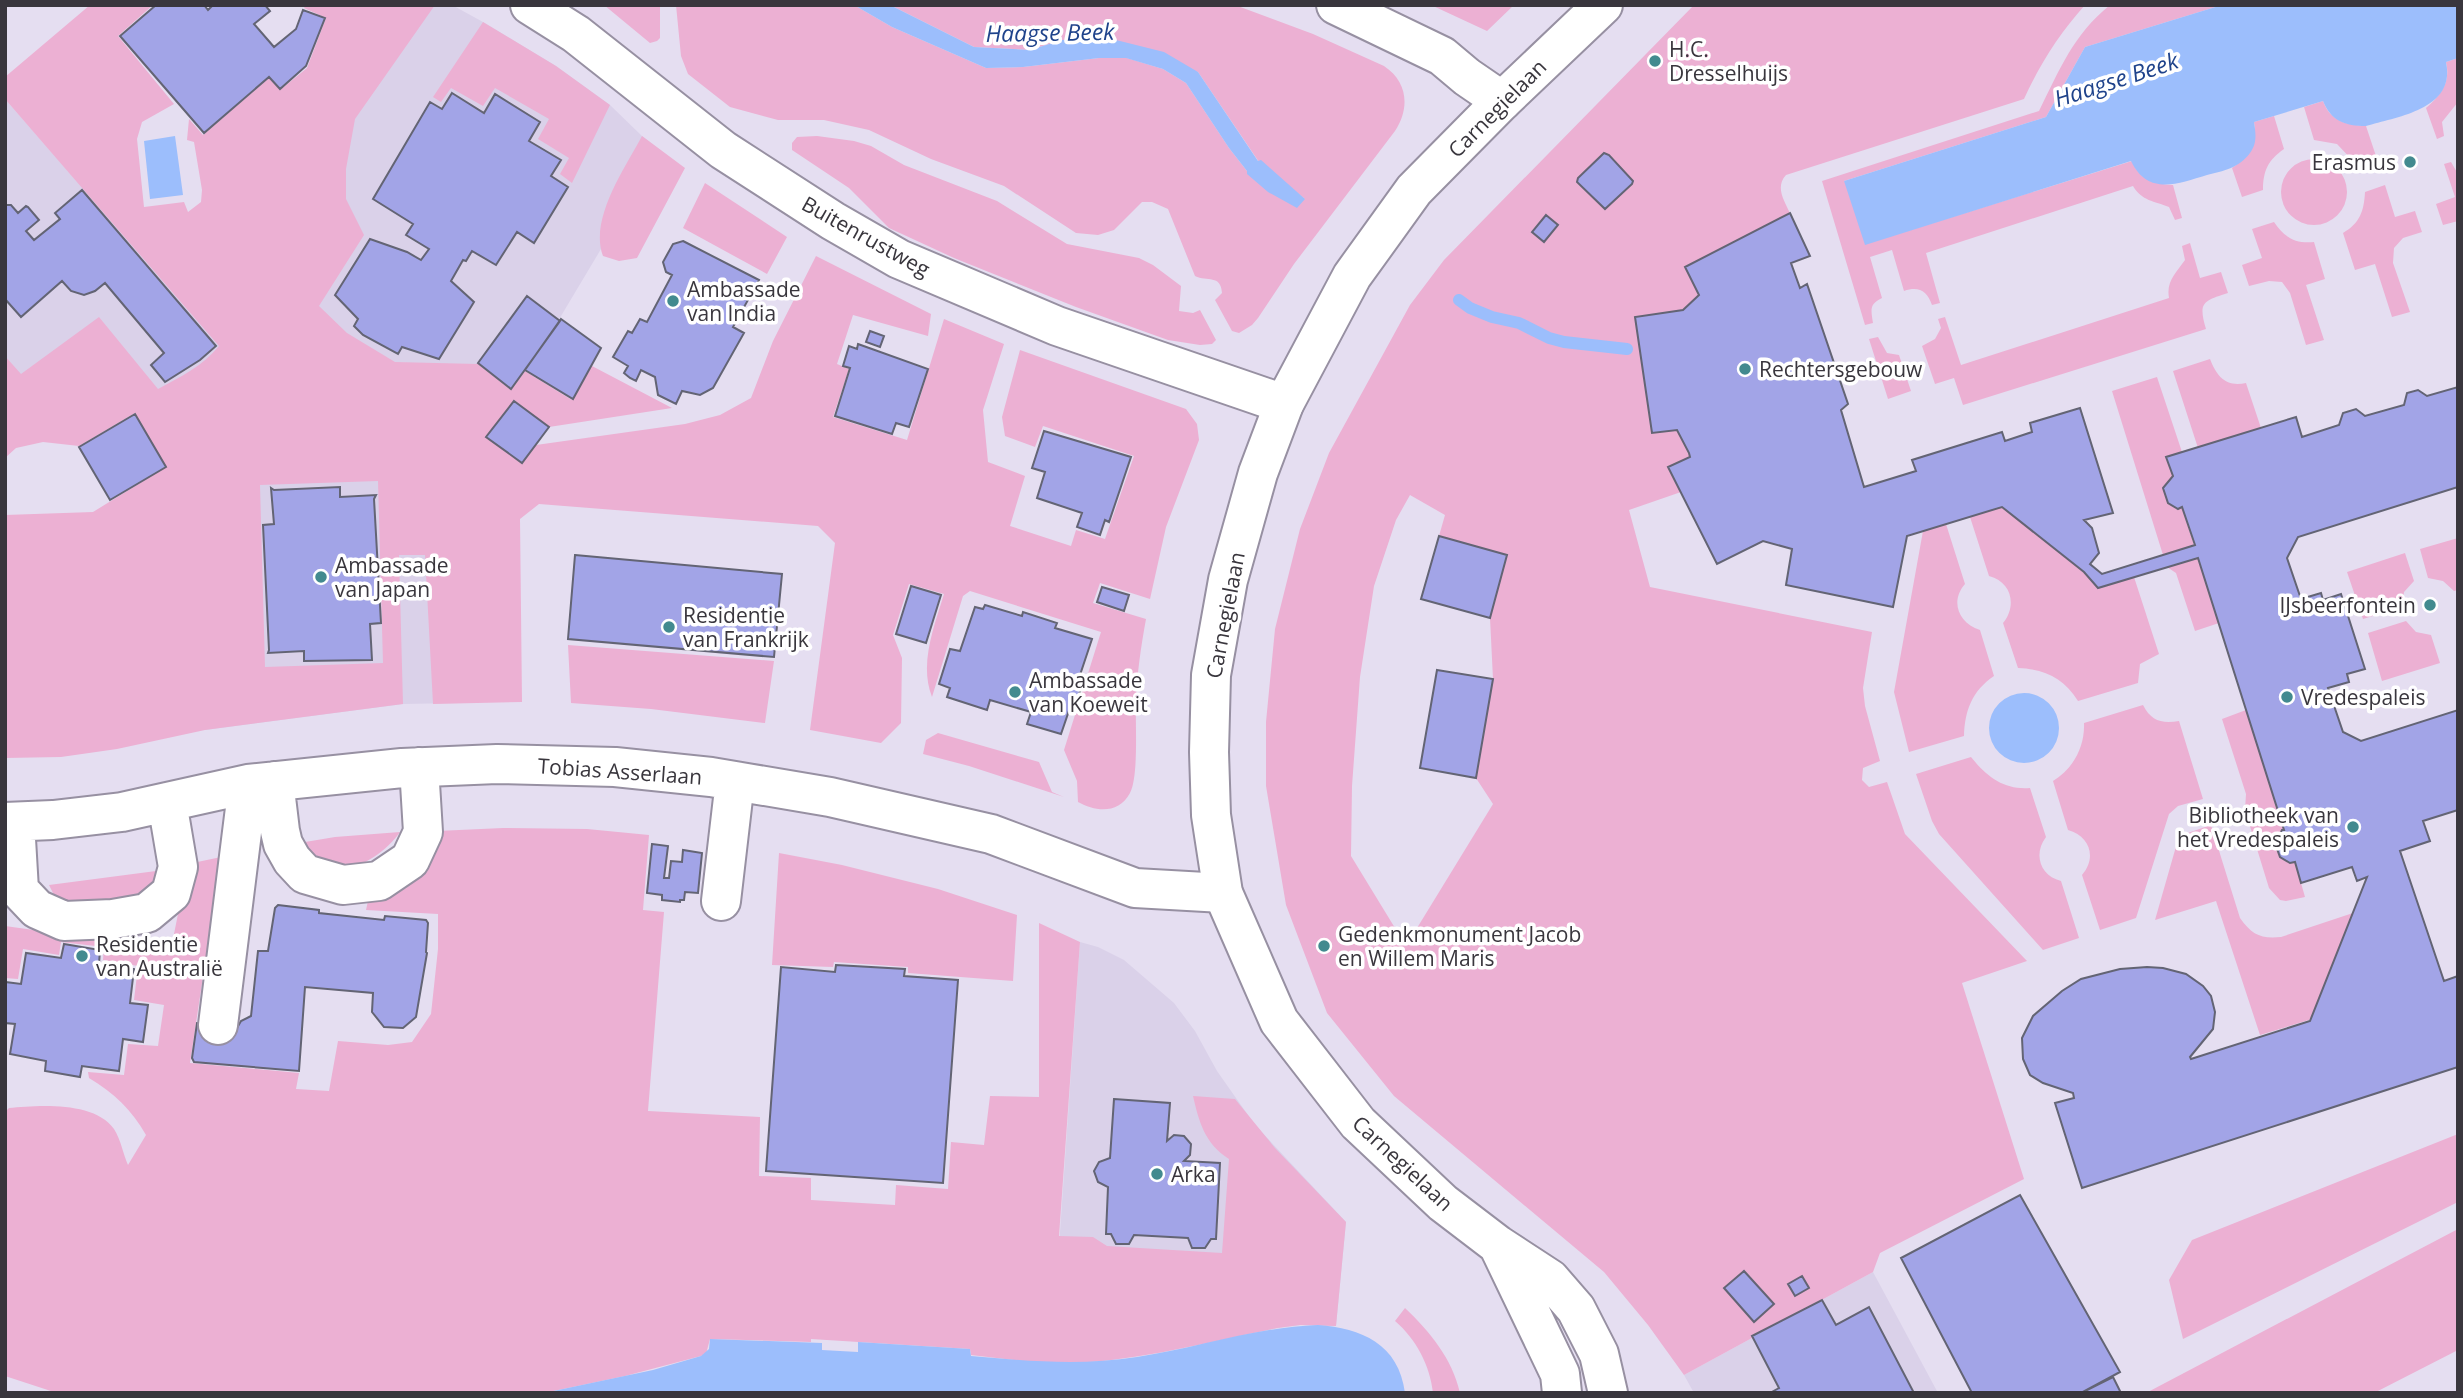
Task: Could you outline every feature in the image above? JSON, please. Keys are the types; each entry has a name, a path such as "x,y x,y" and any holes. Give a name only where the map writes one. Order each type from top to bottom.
{"street":[{"name":"Buitenrustweg","path":"530,5 576,34 723,150 833,221 899,259 1058,326 1284,404"},
{"path":"1336,5 1442,56 1502,101"},
{"name":"Carnegielaan","path":"1603,5 1502,101 1415,190 1352,276 1284,404 1258,473 1228,580 1211,675 1209,752 1211,816 1223,893 1279,1021 1358,1123 1443,1203 1498,1245 1550,1279 1576,1309 1599,1354 1608,1393"},
{"name":"Tobias Asserlaan","path":"10,822 122,812 261,782 419,767 497,764 615,767 735,781 830,796 991,834 1135,888 1223,893"},
{"path":"261,782 292,860 305,874 344,886 379,881 410,860 423,832 419,767"},
{"path":"721,901 735,781"},
{"path":"218,1025 261,782"},
{"path":"10,822 19,890 37,909 64,921 113,919 147,913 171,893 178,867 166,802"},
{"name":"Carnegielaan","path":"1498,1245 1560,1374 1562,1393"}],"shaded area":[{"path":"90,5 153,5 118,36 174,104 142,122 137,139 144,207 184,202 188,212 201,202 202,190 194,142 187,140 189,119 203,135 269,78 280,90 307,68 326,18 304,8 306,5 435,5 355,119 346,169 346,199 364,235 319,306 347,333 395,362 478,364 511,390 525,371 572,400 592,366 672,408 549,427 514,401 487,437 521,463 536,445 685,424 720,415 751,398 773,341 816,256 931,314 928,336 853,315 837,364 849,369 833,417 907,440 944,319 1004,344 983,410 988,462 1025,476 1010,526 1071,546 1076,530 1105,539 1134,456 1043,426 1035,447 1005,436 1002,417 1020,350 1186,409 1197,424 1199,440 1166,527 1150,599 1100,583 1093,603 1146,619 1137,681 1136,762 1130,793 1120,805 1113,808 1092,808 1078,802 1077,781 1064,750 1101,632 970,591 963,596 932,697 928,684 927,659 944,594 909,584 893,635 902,658 901,723 881,743 810,730 835,543 818,526 539,504 520,519 522,702 433,704 425,555 399,555 403,704 205,730 117,749 61,757 5,758 5,515 93,512 166,467 135,413 79,446 43,442 16,448 5,458 5,356 21,374 99,317 158,389 198,365 219,346 5,99 5,77","holes":["378,481 383,663 265,667 260,485"]},
{"path":"407,5 452,5 483,22 556,66 610,105 642,136 676,162 601,249 561,316 511,390 446,464 457,703 403,704 205,730 167,467 135,413 79,446 5,356 5,99 175,293"},
{"path":"604,5 660,5 660,38 650,43"},
{"path":"676,5 854,5 892,27 986,68 1127,58 1163,69 1186,83 1247,171 1305,199 1259,162 1198,72 1062,40 1030,50 974,47 890,5 1235,5 1313,34 1384,66 1392,72 1402,88 1403,113 1395,131 1294,264 1258,318 1239,333 1232,331 1215,300 1222,293 1219,283 1195,276 1168,209 1152,202 1142,202 1114,230 1098,235 1076,233 1004,186 931,159 869,130 824,120 778,120 730,107 688,74 681,56"},
{"path":"1431,5 1514,5 1487,31"},
{"path":"1694,5 2085,5 2051,50 2024,99 1786,175 1781,189 1790,213 1685,267 1699,295 1683,310 1635,317 1652,432 1677,430 1690,457 1668,467 1681,492 1629,510 1650,587 1872,632 1863,688 1865,706 1880,761 1863,768 1862,780 1869,787 1887,782 1905,834 2027,961 1962,983 2024,1179 1880,1253 1873,1272 1684,1375 1648,1325 1604,1272 1394,1096 1327,1013 1286,905 1266,786 1266,722 1275,629 1300,529 1329,453 1410,305 1444,260","holes":["1410,495 1445,515 1439,536 1507,555 1490,618 1493,679 1476,778 1493,804 1406,946 1351,856 1352,786 1360,677 1374,586 1396,520"]},
{"path":"2110,5 2222,5 2085,47 2046,117 1844,181 1888,237 2132,161 2148,179 2173,185 2182,218 2175,220 2169,207 2144,198 2133,186 1926,253 1940,303 1932,305 1922,291 1904,291 1892,250 1870,257 1882,298 1872,308 1873,323 1865,325 1822,181 2039,111 2077,41 2097,16"},
{"path":"483,22 556,66 610,105 572,183 560,174 569,158 538,139 549,119 495,88 483,106 451,88 441,102 433,97"},
{"path":"2458,58 2458,102 2442,122 2444,136 2437,139 2426,108 2444,88 2446,62"},
{"path":"2323,101 2330,113 2340,121 2366,126 2376,156 2354,162 2337,144 2314,140 2304,107"},
{"path":"2274,116 2284,149 2267,166 2263,190 2242,197 2232,168 2243,159 2253,142 2254,122"},
{"path":"642,136 685,168 637,258 619,261 603,256 601,226 618,178"},
{"path":"817,136 871,146 904,165 997,201 1067,244 1139,258 1153,265 1181,286 1179,311 1193,313 1200,310 1216,340 1212,344 1200,345 1168,340 1076,307 954,258 889,228 849,188 792,150 792,143 797,137"},
{"path":"2314,159 2337,169 2347,192 2337,215 2314,225 2291,215 2281,192 2291,169"},
{"path":"2451,162 2458,174 2458,221 2443,225 2436,204 2455,197 2444,164"},
{"path":"705,183 787,237 767,274 683,228"},
{"path":"2385,185 2395,217 2415,211 2422,232 2403,238 2394,248 2393,263 2410,312 2392,317 2375,264 2355,270 2343,233 2360,216 2365,192"},
{"path":"2274,222 2291,238 2301,242 2314,242 2325,279 2306,285 2324,340 2306,345 2290,293 2282,282 2269,281 2249,286 2242,265 2262,258 2252,229"},
{"path":"2190,243 2200,278 2221,272 2228,293 2205,304 2203,313 2206,329 1963,405 1954,378 1935,384 1922,346 1935,339 1941,328 1938,319 1945,317 1961,365 2169,298 2170,282 2185,260 2182,246"},
{"path":"1878,337 1887,353 1899,355 1911,391 1888,399 1869,339"},
{"path":"2210,359 2223,379 2233,383 2246,383 2261,428 2198,448 2173,371"},
{"path":"2157,377 2182,452 2173,476 2163,488 2168,503 2182,507 2194,545 2163,555 2112,391"},
{"path":"2002,507 2084,572 2098,588 2134,577 2159,654 2140,664 2138,683 2078,701 2066,686 2052,676 2036,670 2018,668 2003,623 2010,609 2010,595 2003,583 1989,576 1970,517"},
{"path":"1946,524 1965,584 1958,597 1959,611 1966,622 1980,630 1994,676 1980,688 1971,702 1964,736 1909,752 1894,692 1923,531"},
{"path":"2458,538 2458,590 2454,591 2443,581 2428,578 2420,549"},
{"path":"2405,553 2414,581 2404,592 2402,607 2363,619 2347,572"},
{"path":"2198,558 2219,623 2195,631 2176,573 2167,567"},
{"path":"2406,621 2416,632 2431,635 2440,663 2382,681 2368,633"},
{"path":"568,645 774,661 765,723 651,709 571,703"},
{"path":"2143,705 2150,715 2158,720 2179,721 2203,799 2178,806 2169,814 2136,918 2100,930 2082,875 2089,862 2089,848 2082,837 2068,830 2053,781 2072,764 2080,749 2084,723"},
{"path":"2246,710 2284,830 2275,844 2280,857 2290,863 2295,862 2305,897 2280,900 2269,888 2245,810 2246,794 2222,719"},
{"path":"938,733 1039,762 1052,792 1064,797 923,754 926,740"},
{"path":"1971,757 1983,771 1997,781 2012,787 2030,788 2046,837 2040,850 2041,864 2048,874 2061,881 2079,938 2043,950 1939,834 1916,774"},
{"path":"2211,825 2240,918 2253,932 2262,936 2281,937 2353,913 2312,1019 2260,1035 2216,901 2155,920 2179,836"},
{"path":"503,828 587,829 649,835 643,910 664,912 648,1111 760,1117 759,1176 811,1178 811,1200 895,1205 896,1185 948,1189 951,1142 984,1145 990,1096 1039,1097 1039,923 1080,942 1059,1236 1093,1237 1107,1246 1222,1253 1229,1159 1209,1139 1193,1096 1235,1099 1275,1148 1346,1222 1336,1326 1300,1325 1277,1328 1150,1354 1074,1363 971,1355 970,1349 811,1339 811,1342 710,1339 706,1354 701,1356 544,1393 57,1393 5,1376 5,1112 9,1108 50,1106 94,1113 114,1129 128,1165 146,1135 128,1110 89,1078 88,1072 124,1075 128,1044 158,1046 164,1005 134,1000 138,966 103,960 104,947 61,942 59,955 23,949 18,979 5,978 5,926 171,949 188,864 221,857 190,1063 299,1073 296,1089 329,1091 338,1041 388,1045 412,1042 431,1014 438,949 438,914 366,910 368,901 406,888 423,873 438,849 437,831"},
{"path":"400,832 377,855 344,869 323,866 299,843 335,837"},
{"path":"779,853 842,865 938,889 1017,915 1013,981 908,973 908,967 834,962 833,967 772,965"},
{"path":"156,871 155,886 137,897 103,906 65,904 54,895 49,885"},
{"path":"1080,942 1098,947 1124,960 1174,1003 1255,1125 1346,1222 1336,1326 1301,1325 1138,1356 1095,1362 1051,1363"},
{"path":"2458,1134 2458,1202 2183,1339 2169,1280 2192,1240"},
{"path":"2458,1229 2458,1350 2374,1393 2146,1393"},
{"path":"1873,1272 1938,1393 1694,1393 1684,1375"},
{"path":"1405,1308 1439,1346 1452,1368 1460,1393 1433,1393 1429,1372 1421,1353 1395,1321"}],"water":[{"name":"Haagse Beek","path":"854,5 890,5 974,47 1030,50 1062,40 1104,37 1164,52 1198,72 1258,161 1261,160 1305,199 1297,208 1268,192 1247,174 1186,83 1163,69 1126,58 986,68 892,27"},
{"path":"2222,5 2458,5 2458,58 2446,62 2447,78 2434,100 2408,114 2366,126 2352,125 2335,118 2323,101 2254,122 2255,139 2252,150 2241,162 2225,170 2185,182 2164,184 2146,179 2131,161 1865,245 1844,181 2046,117 2085,47"},
{"path":"175,136 183,195 150,199 144,141"},
{"path":"2024,693 2049,703 2059,728 2049,753 2024,763 1999,753 1989,728 1999,703"},
{"path":"1318,1325 1349,1330 1375,1342 1395,1362 1405,1393 544,1393 653,1370 701,1356 709,1349 710,1339 822,1343 822,1350 858,1352 858,1342 970,1349 971,1356 1074,1362 1137,1357 1272,1330"}],"building":[{"path":"156,5 204,5 208,10 213,5 265,5 270,11 254,24 274,47 296,29 303,10 325,18 306,66 280,89 269,77 204,133 120,36"},
{"path":"452,93 484,113 495,94 540,122 529,141 561,160 551,176 568,187 534,243 517,232 496,265 472,251 466,261 463,260 451,281 474,302 439,359 402,347 398,354 363,335 354,326 358,319 335,295 370,239 421,260 429,249 406,235 413,224 373,199 430,102 442,109"},
{"path":"1604,153 1633,181 1605,209 1577,182"},
{"path":"82,190 216,346 200,360 165,382 151,365 164,353 105,283 84,295 71,291 62,281 21,317 5,299 5,205 11,205 18,213 26,206 39,220 26,231 34,240 60,219 55,213"},
{"name":"Vredespaleis","path":"1790,213 1810,256 1791,263 1800,288 1807,284 1848,404 1841,410 1864,487 1916,471 1912,460 2002,432 2005,441 2032,432 2030,423 2080,408 2113,513 2084,520 2092,528 2099,553 2090,564 2102,574 2195,545 2182,507 2178,509 2168,503 2163,488 2173,476 2166,457 2296,417 2302,437 2339,425 2343,413 2356,409 2365,416 2404,405 2407,393 2418,390 2427,396 2458,387 2458,487 2298,537 2287,558 2301,599 2321,593 2323,600 2341,594 2365,669 2347,674 2349,682 2328,688 2343,732 2361,741 2458,710 2458,810 2423,821 2430,841 2400,851 2444,981 2458,976 2458,1067 2082,1188 2055,1103 2074,1098 2073,1093 2043,1083 2030,1075 2023,1059 2022,1038 2033,1016 2081,979 2120,969 2147,967 2186,974 2203,986 2211,996 2215,1012 2213,1029 2191,1059 2310,1021 2367,877 2357,881 2352,867 2301,883 2295,862 2290,863 2280,857 2275,843 2284,830 2198,558 2098,588 2084,572 2002,507 1907,536 1893,607 1786,585 1792,549 1763,541 1717,564 1668,467 1690,457 1689,453 1677,430 1652,433 1635,317 1683,310 1699,295 1685,267"},
{"path":"1546,215 1558,225 1544,242 1532,232"},
{"path":"683,241 759,280 733,327 744,333 713,388 700,395 682,391 676,404 658,395 655,377 641,370 636,381 624,373 628,366 613,357 628,331 632,333 640,319 647,322 672,275 666,272 663,262 673,244"},
{"path":"527,296 560,321 511,389 478,363"},
{"path":"561,319 601,348 573,399 525,370"},
{"path":"870,331 884,336 880,347 866,342"},
{"path":"858,344 928,369 909,427 896,423 892,434 835,416 850,368 843,366 849,346 857,349"},
{"path":"514,401 549,427 522,463 486,437"},
{"path":"135,414 166,467 110,500 79,447"},
{"path":"1044,431 1131,457 1109,522 1105,520 1100,535 1077,527 1082,513 1037,498 1045,472 1032,468"},
{"path":"340,487 340,497 376,495 374,499 381,623 370,624 372,660 304,661 304,651 268,653 263,525 274,524 271,488"},
{"path":"1439,536 1507,555 1490,618 1421,599"},
{"path":"575,555 782,574 774,657 568,639"},
{"path":"911,586 941,595 926,643 896,634"},
{"path":"1102,587 1129,595 1124,611 1097,602"},
{"path":"985,605 1022,616 1023,612 1057,623 1055,628 1092,639 1080,675 1085,676 1077,701 1073,699 1061,734 1027,724 1031,712 990,700 987,710 947,697 950,688 939,684 950,649 960,651 975,607 983,609"},
{"path":"1437,670 1493,679 1476,778 1420,768"},
{"path":"652,844 668,846 664,878 669,878 671,861 682,862 683,850 702,853 698,893 685,892 684,900 680,902 662,900 662,895 647,893"},
{"path":"278,905 319,910 319,913 384,920 385,916 426,920 427,953 416,1017 403,1028 384,1027 372,1012 373,993 305,987 299,1071 194,1062 192,1058 197,1023 237,1028 241,1021 251,1016 258,951 268,951 275,908"},
{"path":"64,944 100,950 99,964 134,969 130,1003 148,1005 143,1042 123,1039 119,1071 82,1066 80,1077 45,1071 46,1061 10,1054 15,1024 5,1023 5,982 21,984 26,953 61,958"},
{"path":"836,965 905,969 904,976 958,980 943,1183 766,1171 781,967 835,972"},
{"name":"Arka","path":"1114,1099 1170,1103 1167,1141 1174,1135 1184,1136 1191,1144 1190,1155 1184,1161 1220,1163 1216,1239 1211,1239 1205,1248 1192,1248 1188,1238 1134,1235 1129,1244 1116,1244 1111,1234 1106,1234 1108,1187 1098,1182 1094,1171 1099,1162 1110,1158"},
{"path":"2020,1195 2120,1372 2081,1393 1972,1393 1901,1258"},
{"path":"1744,1271 1774,1304 1754,1322 1724,1288"},
{"path":"1802,1276 1809,1288 1795,1296 1788,1284"},
{"path":"1822,1300 1836,1325 1869,1307 1914,1393 1770,1393 1779,1388 1752,1336"},
{"path":"2113,1377 2121,1393 2081,1393"}],"waterway":[{"name":"Haagse Beek","path":"1459,300 1470,308 1492,317 1519,323 1549,338 1627,349"}],"place":[{"name":"H.C. Dresselhuijs","path":"1655,61"},
{"name":"Erasmus","path":"2410,162"},
{"name":"Ambassade van India","path":"673,301"},
{"name":"Rechtersgebouw","path":"1745,369"},
{"name":"Ambassade van Japan","path":"321,577"},
{"name":"IJsbeerfontein","path":"2430,605"},
{"name":"Residentie van Frankrijk","path":"669,627"},
{"name":"Ambassade van Koeweit","path":"1015,692"},
{"name":"Vredespaleis","path":"2287,697"},
{"name":"Bibliotheek van het Vredespaleis","path":"2353,827"},
{"name":"Gedenkmonument Jacob en Willem Maris","path":"1324,946"},
{"name":"Residentie van Australië","path":"82,956"},
{"name":"Arka","path":"1157,1174"}]}
